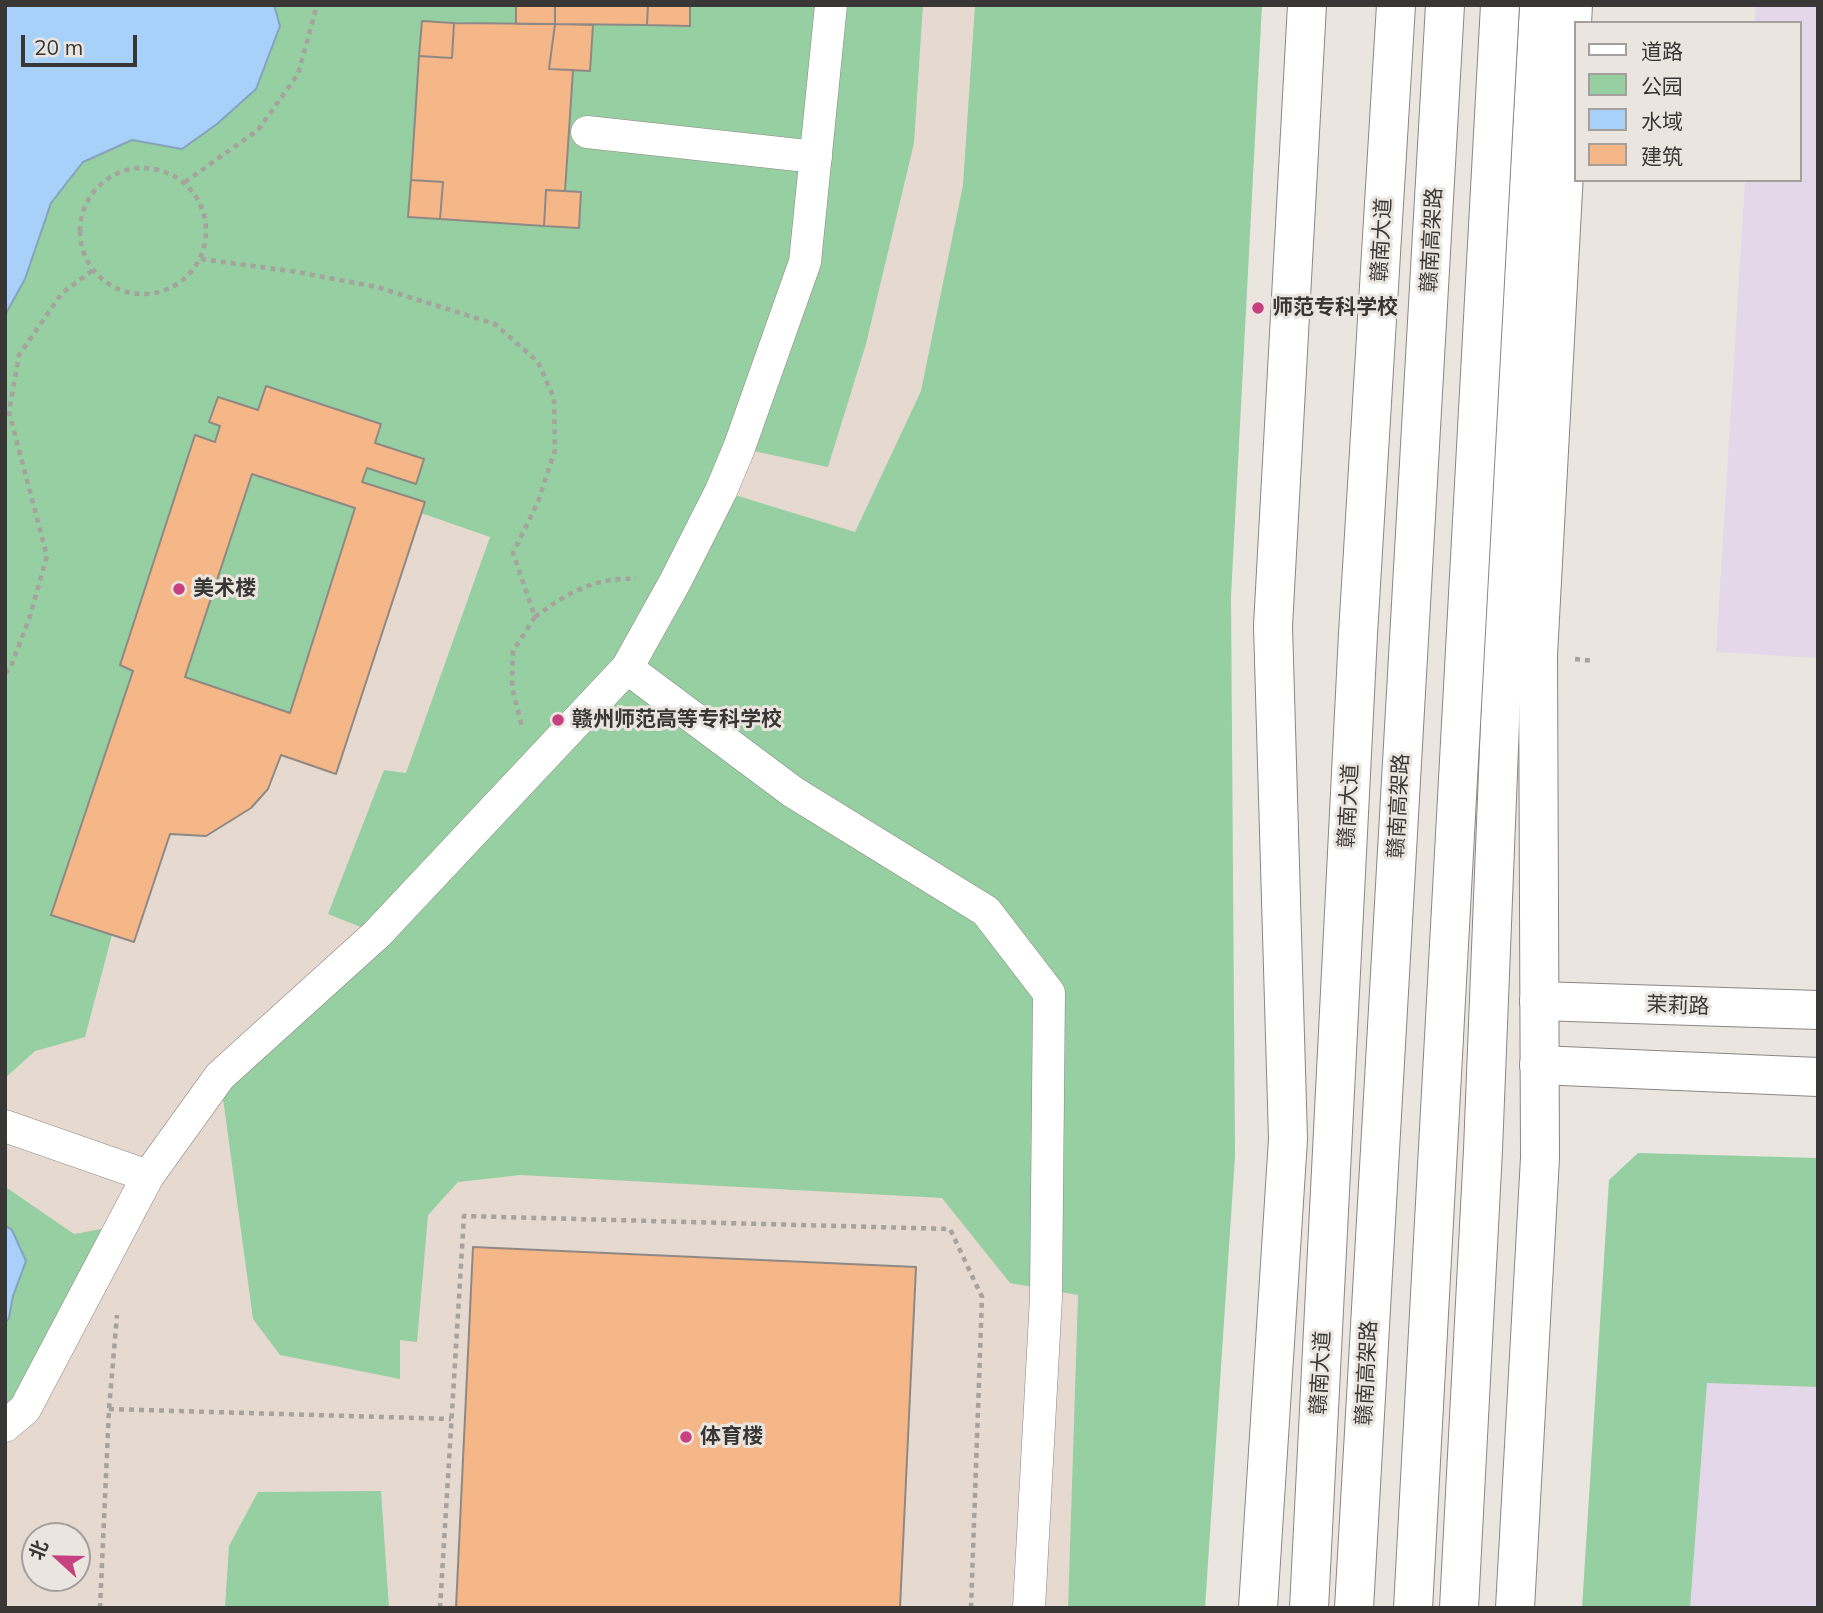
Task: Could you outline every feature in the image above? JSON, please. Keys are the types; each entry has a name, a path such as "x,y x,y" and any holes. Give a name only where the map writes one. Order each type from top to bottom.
{"main road":[{"path":"1258,1608 1288,1139 1273,625 1307,5"},
{"name":"赣南大道","path":"1309,1608 1358,634 1396,5"},
{"name":"赣南高架路","path":"1354,1608 1445,5"},
{"path":"1413,1608 1500,5"},
{"path":"1459,1608 1483,1150 1503,646 1539,5"},
{"path":"1515,1608 1540,1158 1538,655 1573,5"},
{"name":"茉莉路","path":"1539,1001 1818,1010"},
{"path":"1539,1065 1818,1076"}],"street":[{"path":"5,1426 26,1409 148,1176 220,1076 377,934 626,668 675,582 721,491 805,262 831,5"},
{"path":"587,132 816,157"},
{"path":"626,668 793,792 986,911 1049,993 1046,1297 1029,1608"},
{"path":"5,1126 148,1176"}],"path":[{"path":"184,182 258,130 298,74 317,5"},
{"path":"147,167 167,171 184,182 198,197 205,216 207,238 201,259 188,276 170,289 150,294 129,293 110,285 93,271 83,251 80,231 83,211 93,192 107,177 127,169 147,167"},
{"path":"201,259 297,272 377,287 495,324 538,362 554,398 555,450 538,502 513,553 535,617"},
{"path":"5,673 10,669 30,616 47,556 9,412 19,355 62,293 93,271"},
{"path":"532,767 512,687 513,651 535,617 557,600 585,586 619,578 675,582"},
{"path":"440,1608 464,1216 950,1229 982,1297 971,1608"},
{"path":"100,1608 109,1409 117,1304"},
{"path":"109,1409 451,1419"}],"shaded area":[{"name":"赣州师范高等专科学校","path":"5,5 1156,5 1078,1294 1068,1608 5,1608"},
{"path":"1756,5 1818,5 1818,658 1716,652 1745,182 1802,182 1802,21 1755,21"},
{"path":"1707,1383 1818,1387 1818,1608 1690,1608"}],"green space":[{"path":"274,5 516,5 516,24 422,21 408,217 578,228 565,191 573,70 590,71 593,25 690,25 690,5 923,5 914,143 866,344 828,467 739,448 722,491 855,532 921,391 963,185 975,5 1262,5 1231,596 1235,1156 1205,1608 1068,1608 1078,1295 1010,1283 942,1198 520,1175 458,1182 428,1215 417,1342 400,1340 400,1379 280,1355 253,1319 220,1076 376,933 328,914 384,770 406,773 490,537 421,513 362,482 367,468 416,483 424,459 375,443 380,424 267,387 258,410 218,397 210,422 220,426 215,442 195,436 120,664 133,671 51,915 112,935 85,1037 35,1051 5,1078 5,315 25,279 51,203 83,162 132,140 182,149 217,124 256,88 280,26"},
{"path":"252,474 355,508 290,713 185,677"},
{"path":"1638,1153 1818,1158 1818,1387 1707,1383 1690,1608 1582,1608 1609,1180"},
{"path":"5,1184 74,1234 124,1225 5,1426 5,1323 9,1318 13,1296 26,1261 12,1230 5,1225"},
{"path":"381,1491 389,1608 225,1608 229,1546 258,1492"}],"water":[{"path":"5,5 274,5 280,26 256,89 217,124 182,149 132,140 83,162 51,203 25,279 5,315"},
{"path":"5,1225 12,1230 26,1261 13,1296 9,1318 5,1323"}],"building":[{"path":"516,5 555,5 555,24 516,24"},
{"path":"555,5 648,5 647,25 555,24"},
{"path":"648,5 690,5 690,26 647,25"},
{"path":"422,21 454,23 452,58 419,56"},
{"path":"454,23 555,24 549,69 573,70 565,191 546,190 544,226 440,219 443,182 411,180 419,56 452,58"},
{"path":"555,24 593,25 590,71 549,69"},
{"path":"411,180 443,182 440,219 408,217"},
{"path":"546,190 581,192 579,228 544,226"},
{"name":"美术楼","path":"266,386 381,424 375,443 424,459 416,484 367,468 362,482 425,502 336,774 281,755 268,789 251,808 206,836 170,834 134,942 51,915 133,671 120,665 195,435 215,442 220,426 209,422 218,397 258,410","holes":["252,474 355,508 290,713 185,677"]},
{"name":"体育楼","path":"473,1247 916,1267 900,1608 456,1608"}],"place":[{"name":"师范专科学校","path":"1258,308"},
{"name":"美术楼","path":"179,589"},
{"name":"赣州师范高等专科学校","path":"558,720"},
{"name":"体育楼","path":"686,1437"}]}
